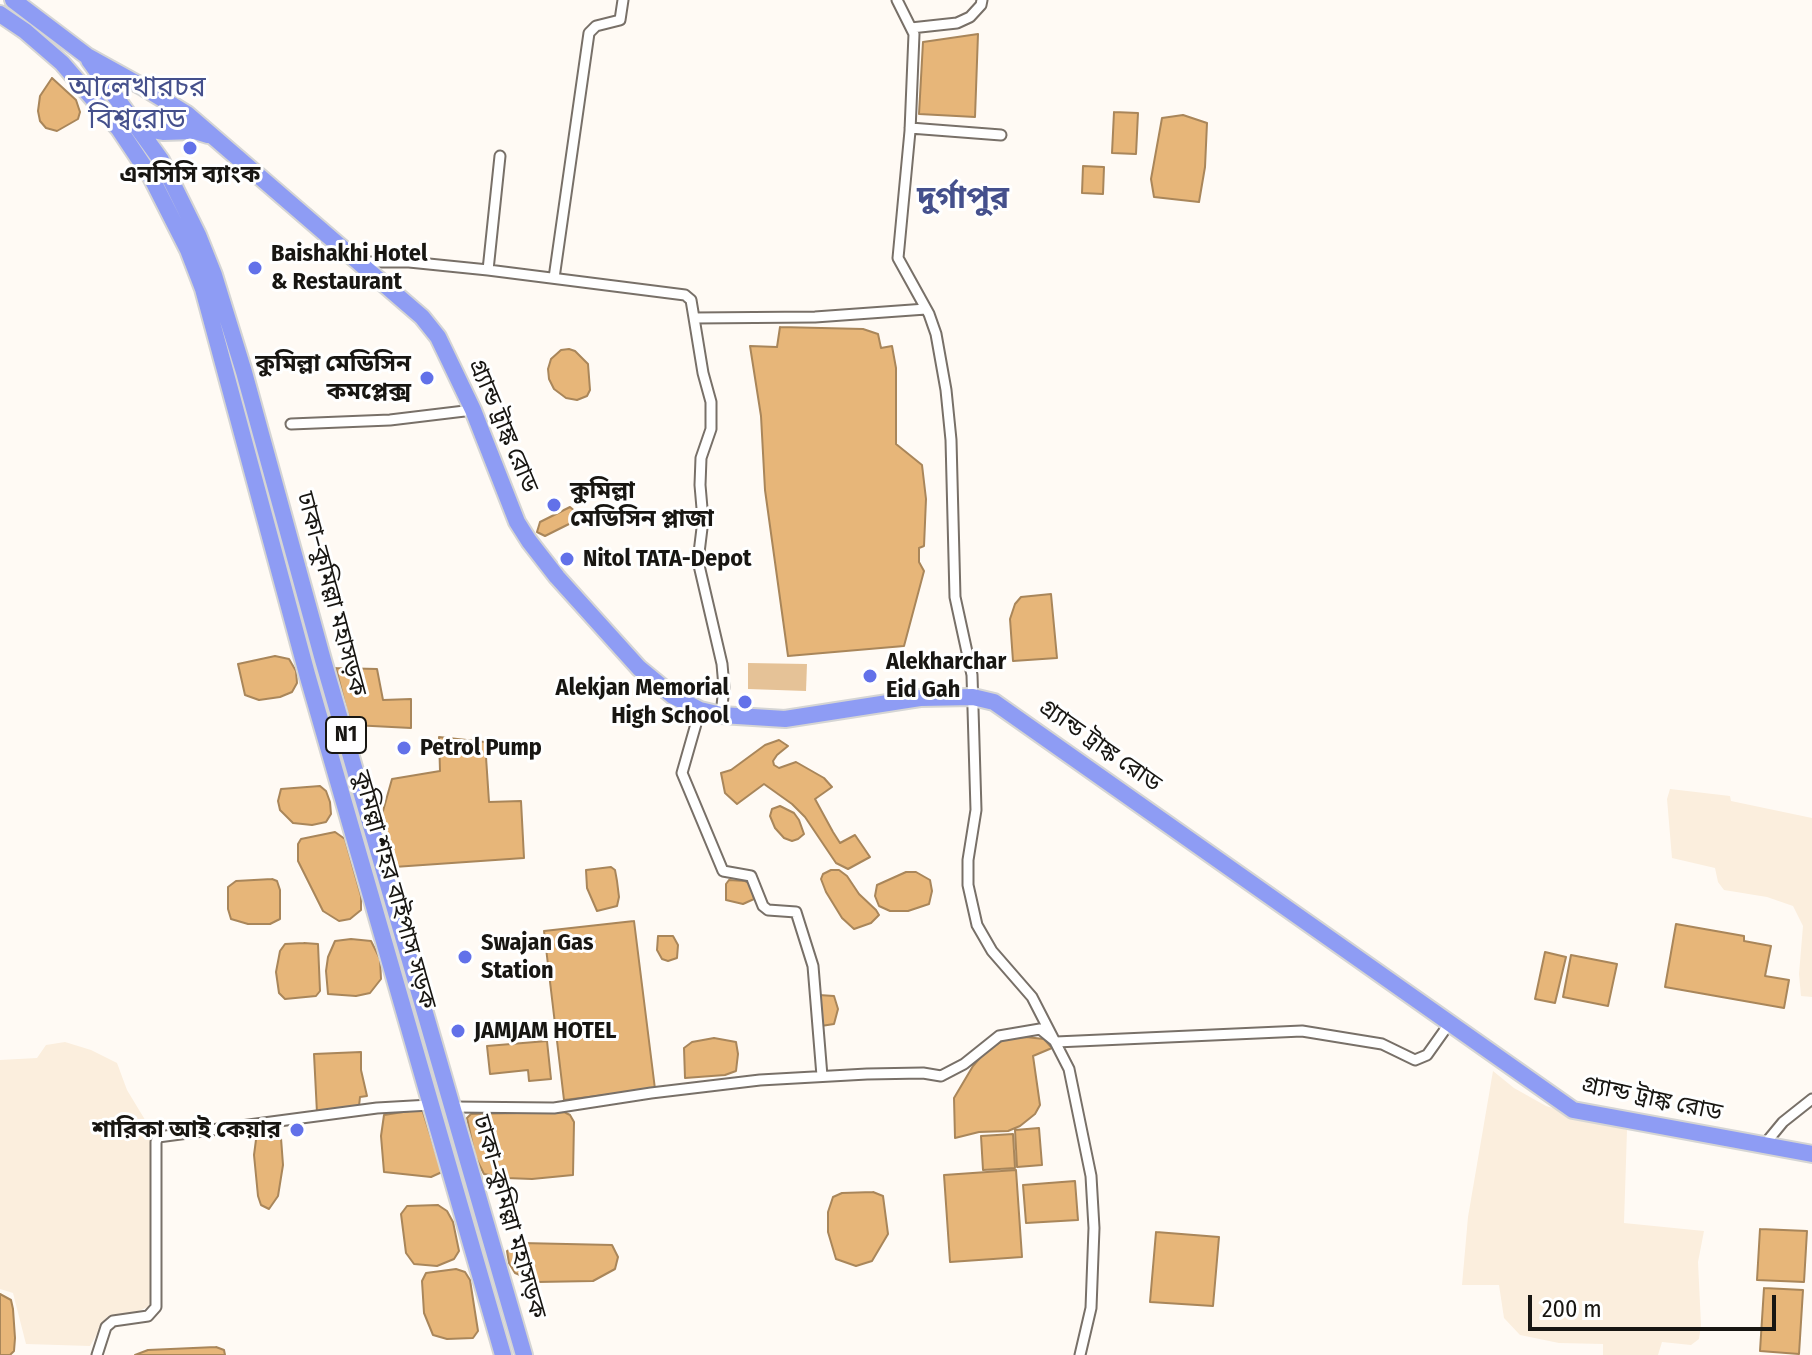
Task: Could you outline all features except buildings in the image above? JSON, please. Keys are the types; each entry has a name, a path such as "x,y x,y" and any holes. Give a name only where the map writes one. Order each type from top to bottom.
{"highway":[{"name":"গ্র্যান্ড ট্রাঙ্ক রোড","path":"13,0 87,56 143,87 195,131 213,137 406,302 438,337 473,410 517,522 529,541 557,577 639,668 673,696 700,710 721,715 785,719 920,698 973,697 994,702 1573,1110 1812,1154"},
{"name":"ঢাকা–কুমিল্লা মহাসড়ক","path":"0,14 25,31 140,127 175,186 214,275 524,1355"},
{"name":"ঢাকা–কুমিল্লা মহাসড়ক","path":"87,56 119,129"},
{"name":"গ্র্যান্ড ট্রাঙ্ক রোড","path":"119,129 140,127 163,132 187,124"},
{"name":"কুমিল্লা শহর বাইপাস সড়ক","path":"119,129 171,214 203,289 307,674 503,1355"}],"street":[{"path":"554,278 589,33 596,26 620,20 623,0"},
{"path":"897,0 914,34 910,128 898,258 936,334 946,390 951,440 955,597 970,664 973,697 976,810 968,860 968,885 977,925 992,951 1032,997 1069,1069 1091,1176 1094,1270 1091,1308 1080,1355"},
{"path":"911,28 957,23 970,17 982,0"},
{"path":"910,128 1001,135"},
{"path":"488,270 500,156"},
{"path":"356,262 409,262 488,270 685,295 691,300 711,402 711,429 701,458 703,520 698,561 722,664 724,687 721,715"},
{"path":"694,318 815,317 926,309"},
{"path":"291,424 390,420 473,410"},
{"path":"700,710 682,773 723,871 751,876 763,906 768,910 796,912 813,966 822,1076"},
{"path":"453,1107 554,1108 717,1084 822,1076 923,1073 941,1076 964,1064 999,1036 1040,1029 1056,1042 1302,1031 1382,1044 1415,1060 1427,1055 1449,1024"},
{"path":"1764,1145 1783,1122 1812,1099"},
{"path":"97,1355 106,1327 113,1321 148,1316 156,1307 158,1137 377,1108 430,1105"}],"shaded area":[{"path":"978,34 975,117 919,114 923,42"},
{"path":"52,78 76,100 80,112 78,119 57,131 46,128 40,121 38,111 40,96"},
{"path":"1114,112 1138,113 1136,154 1112,153"},
{"path":"1183,115 1207,123 1205,167 1199,202 1154,197 1151,179 1162,118"},
{"path":"1083,166 1104,167 1103,194 1082,193"},
{"path":"780,327 863,329 878,334 881,348 892,346 896,368 896,444 922,465 926,499 924,546 919,548 919,562 924,571 904,646 788,656 765,490 761,416 750,346 777,347"},
{"path":"569,349 588,364 590,390 587,396 577,400 566,398 554,389 549,379 551,359 561,350"},
{"path":"570,507 577,513 575,521 545,536 537,532 540,522"},
{"path":"1051,594 1057,658 1013,661 1010,619 1015,604 1021,597"},
{"path":"275,656 289,659 296,671 297,683 292,692 259,700 245,695 238,664"},
{"path":"748,663 807,664 806,691 748,689"},
{"path":"336,668 377,669 383,700 411,699 411,728 353,725"},
{"path":"439,737 485,742 489,802 521,801 524,858 394,867 381,818 392,779 440,771"},
{"path":"779,740 788,746 777,755 774,765 779,768 796,762 824,778 832,787 815,799 833,832 840,843 855,835 870,857 848,869 836,863 805,817 764,784 737,804 725,793 721,773 731,770 765,745"},
{"path":"320,786 326,791 330,802 331,814 326,822 312,825 293,823 280,810 278,801 281,789"},
{"path":"1670,789 1730,796 1731,801 1812,818 1812,997 1801,996 1799,974 1803,926 1793,906 1767,897 1724,890 1718,882 1715,868 1672,858 1667,799"},
{"path":"780,806 794,813 799,820 804,834 798,839 792,841 784,838 775,828 770,816 772,809"},
{"path":"335,832 345,839 361,896 361,910 350,919 339,921 323,911 298,861 301,839"},
{"path":"611,867 615,870 617,881 617,906 597,911 587,888 586,870"},
{"path":"831,870 839,870 847,876 859,894 876,910 879,915 871,923 854,929 842,918 821,879"},
{"path":"906,872 916,872 930,880 932,891 929,904 908,911 890,911 879,906 875,896 877,885"},
{"path":"729,880 751,884 754,899 743,904 726,900"},
{"path":"236,881 277,881 280,890 280,919 270,924 248,924 231,919 228,887"},
{"path":"634,921 655,1089 564,1100 544,931"},
{"path":"1676,924 1744,936 1744,941 1771,946 1765,976 1789,980 1784,1008 1665,987"},
{"path":"658,936 673,936 678,945 677,958 662,959 657,950"},
{"path":"335,941 371,941 380,959 381,979 370,993 356,996 328,994 328,957"},
{"path":"285,944 318,944 320,991 316,996 285,999 279,993 276,972 280,951"},
{"path":"1545,952 1566,957 1555,1003 1535,999"},
{"path":"1571,955 1617,964 1608,1006 1563,997"},
{"path":"819,995 834,996 838,1009 834,1024 821,1026"},
{"path":"714,1038 736,1042 736,1071 725,1075 685,1078 684,1048 692,1042"},
{"path":"1005,1039 1044,1039 1052,1048 1033,1056 1040,1105 1035,1114 1008,1131 979,1132 955,1138 954,1098 973,1066 985,1052"},
{"path":"547,1041 551,1079 529,1081 528,1070 490,1074 487,1046"},
{"path":"65,1042 117,1063 127,1090 153,1133 152,1305 137,1312 107,1317 90,1346 26,1344 13,1293 0,1289 0,1060 37,1058 46,1045"},
{"path":"361,1052 361,1070 367,1096 360,1097 359,1106 317,1113 314,1054"},
{"path":"1493,1071 1514,1088 1546,1106 1627,1130 1624,1223 1704,1231 1698,1262 1701,1325 1699,1339 1691,1345 1662,1342 1658,1355 1603,1355 1603,1344 1559,1343 1520,1335 1504,1318 1499,1285 1462,1285 1468,1217"},
{"path":"422,1109 442,1172 431,1177 384,1172 381,1136 384,1115"},
{"path":"564,1112 574,1122 573,1175 532,1179 484,1174 475,1156 467,1118 471,1114"},
{"path":"1039,1128 1042,1165 1017,1167 1015,1130"},
{"path":"257,1132 277,1132 281,1138 283,1165 278,1196 269,1209 261,1205 258,1196 254,1155"},
{"path":"1013,1134 1015,1168 983,1170 981,1136"},
{"path":"1016,1170 1022,1257 950,1262 944,1175"},
{"path":"1075,1181 1078,1220 1026,1223 1023,1185"},
{"path":"873,1192 883,1196 888,1234 872,1261 856,1266 836,1259 828,1232 828,1212 833,1197 842,1193"},
{"path":"438,1205 447,1211 453,1222 459,1251 454,1259 437,1266 414,1264 406,1253 401,1214 407,1206"},
{"path":"1760,1229 1807,1231 1804,1282 1757,1280"},
{"path":"1156,1232 1219,1237 1213,1306 1150,1302"},
{"path":"521,1243 612,1245 618,1257 615,1269 593,1281 537,1282 515,1273 509,1263 507,1251"},
{"path":"456,1269 465,1272 470,1280 478,1331 473,1338 447,1339 433,1335 424,1313 422,1281 426,1273"},
{"path":"1764,1288 1803,1290 1799,1354 1760,1351"},
{"path":"0,1294 11,1300 13,1309 15,1338 14,1351 10,1355 0,1355"},
{"path":"216,1347 224,1350 225,1355 135,1355 148,1350"}],"place":[{"name":"এনসিসি ব্যাংক","path":"190,148"},
{"name":"Baishakhi Hotel & Restaurant","path":"255,268"},
{"name":"কুমিল্লা মেডিসিন কমপ্লেক্স","path":"427,378"},
{"name":"কুমিল্লা মেডিসিন প্লাজা","path":"554,505"},
{"name":"Nitol TATA-Depot","path":"567,559"},
{"name":"Alekharchar Eid Gah","path":"870,676"},
{"name":"Alekjan Memorial High School","path":"745,702"},
{"name":"Petrol Pump","path":"404,748"},
{"name":"Swajan Gas Station","path":"465,957"},
{"name":"JAMJAM HOTEL","path":"458,1031"},
{"name":"শারিকা আই কেয়ার","path":"297,1130"}],"district":[{"name":"আলেখারচর বিশ্বরোড","path":"137,104"},
{"name":"দুর্গাপুর","path":"963,199"}]}
